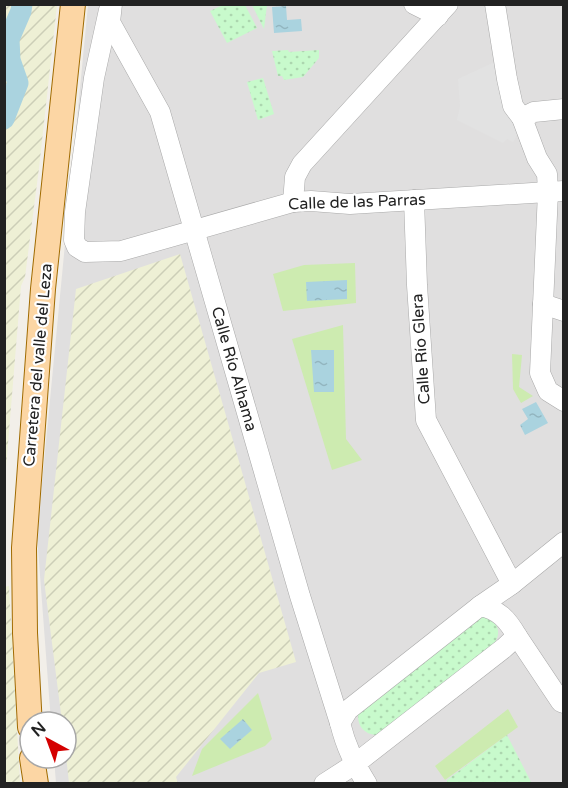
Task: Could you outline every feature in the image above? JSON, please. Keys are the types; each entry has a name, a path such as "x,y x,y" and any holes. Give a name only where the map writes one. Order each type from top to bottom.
{"main road":[{"name":"Carretera del valle del Leza","path":"29,710 24,548 43,289 73,4"}],"street":[{"path":"414,4 443,10"},
{"path":"495,4 513,106 522,118 537,158 556,192 543,304 540,373 548,392 564,401"},
{"name":"Calle de las Parras","path":"110,10 94,78 75,212 74,240 77,247 85,252 122,251 293,202 350,204 556,192"},
{"name":"Calle Río Alhama","path":"110,10 160,112 300,596 342,731 355,764"},
{"path":"293,202 295,177 302,165 443,10"},
{"path":"522,118 534,112 564,109"},
{"name":"Calle Río Glera","path":"414,200 426,420 507,587 500,605 506,619"},
{"path":"543,304 564,311"},
{"path":"385,741 366,749 353,748 342,731 348,710 564,542"},
{"path":"480,606 493,609 506,619 561,702 564,703"},
{"path":"324,783 355,764 517,636"},
{"path":"355,764 367,783"}],"shaded area":[{"path":"88,5 563,5 563,783 56,783 55,770 78,770 78,710 50,710 37,535"},
{"path":"499,60 520,130 513,142 507,139 503,143 457,120 460,106 458,79"}],"green space":[{"path":"5,4 57,5 39,168 25,277 21,286 5,480"},
{"path":"223,5 245,5 257,28 227,43 210,11"},
{"path":"252,5 267,5 264,29"},
{"path":"288,50 289,52 319,50 319,58 303,77 284,80 282,76 278,76 272,51"},
{"path":"263,78 274,114 258,120 247,82"},
{"path":"180,254 296,662 259,673 176,777 178,783 69,783 68,770 78,770 78,710 60,710 44,580 76,289"},
{"path":"355,263 356,303 283,311 273,274 304,265"},
{"path":"343,325 346,439 362,460 332,470 292,339"},
{"path":"512,354 522,355 519,387 533,396 521,403 513,389"},
{"path":"9,586 20,783 5,783 4,587"},
{"path":"487,616 498,629 497,637 489,652 380,735 369,734 362,728 358,720 359,709 470,617"},
{"path":"258,693 272,739 265,746 192,776 202,749"},
{"path":"508,709 518,727 445,780 435,766"},
{"path":"507,735 531,782 528,784 447,783 447,780"}],"water":[{"path":"286,6 287,20 301,19 302,31 274,33 272,7"},
{"path":"347,280 347,299 307,301 306,282"},
{"path":"311,350 334,350 334,392 314,392"},
{"path":"536,402 548,423 525,435 520,425 528,419 522,409"},
{"path":"243,719 252,730 230,749 220,739"}],"waterway":[{"path":"4,119 18,83 10,60 9,39 22,4"}]}
